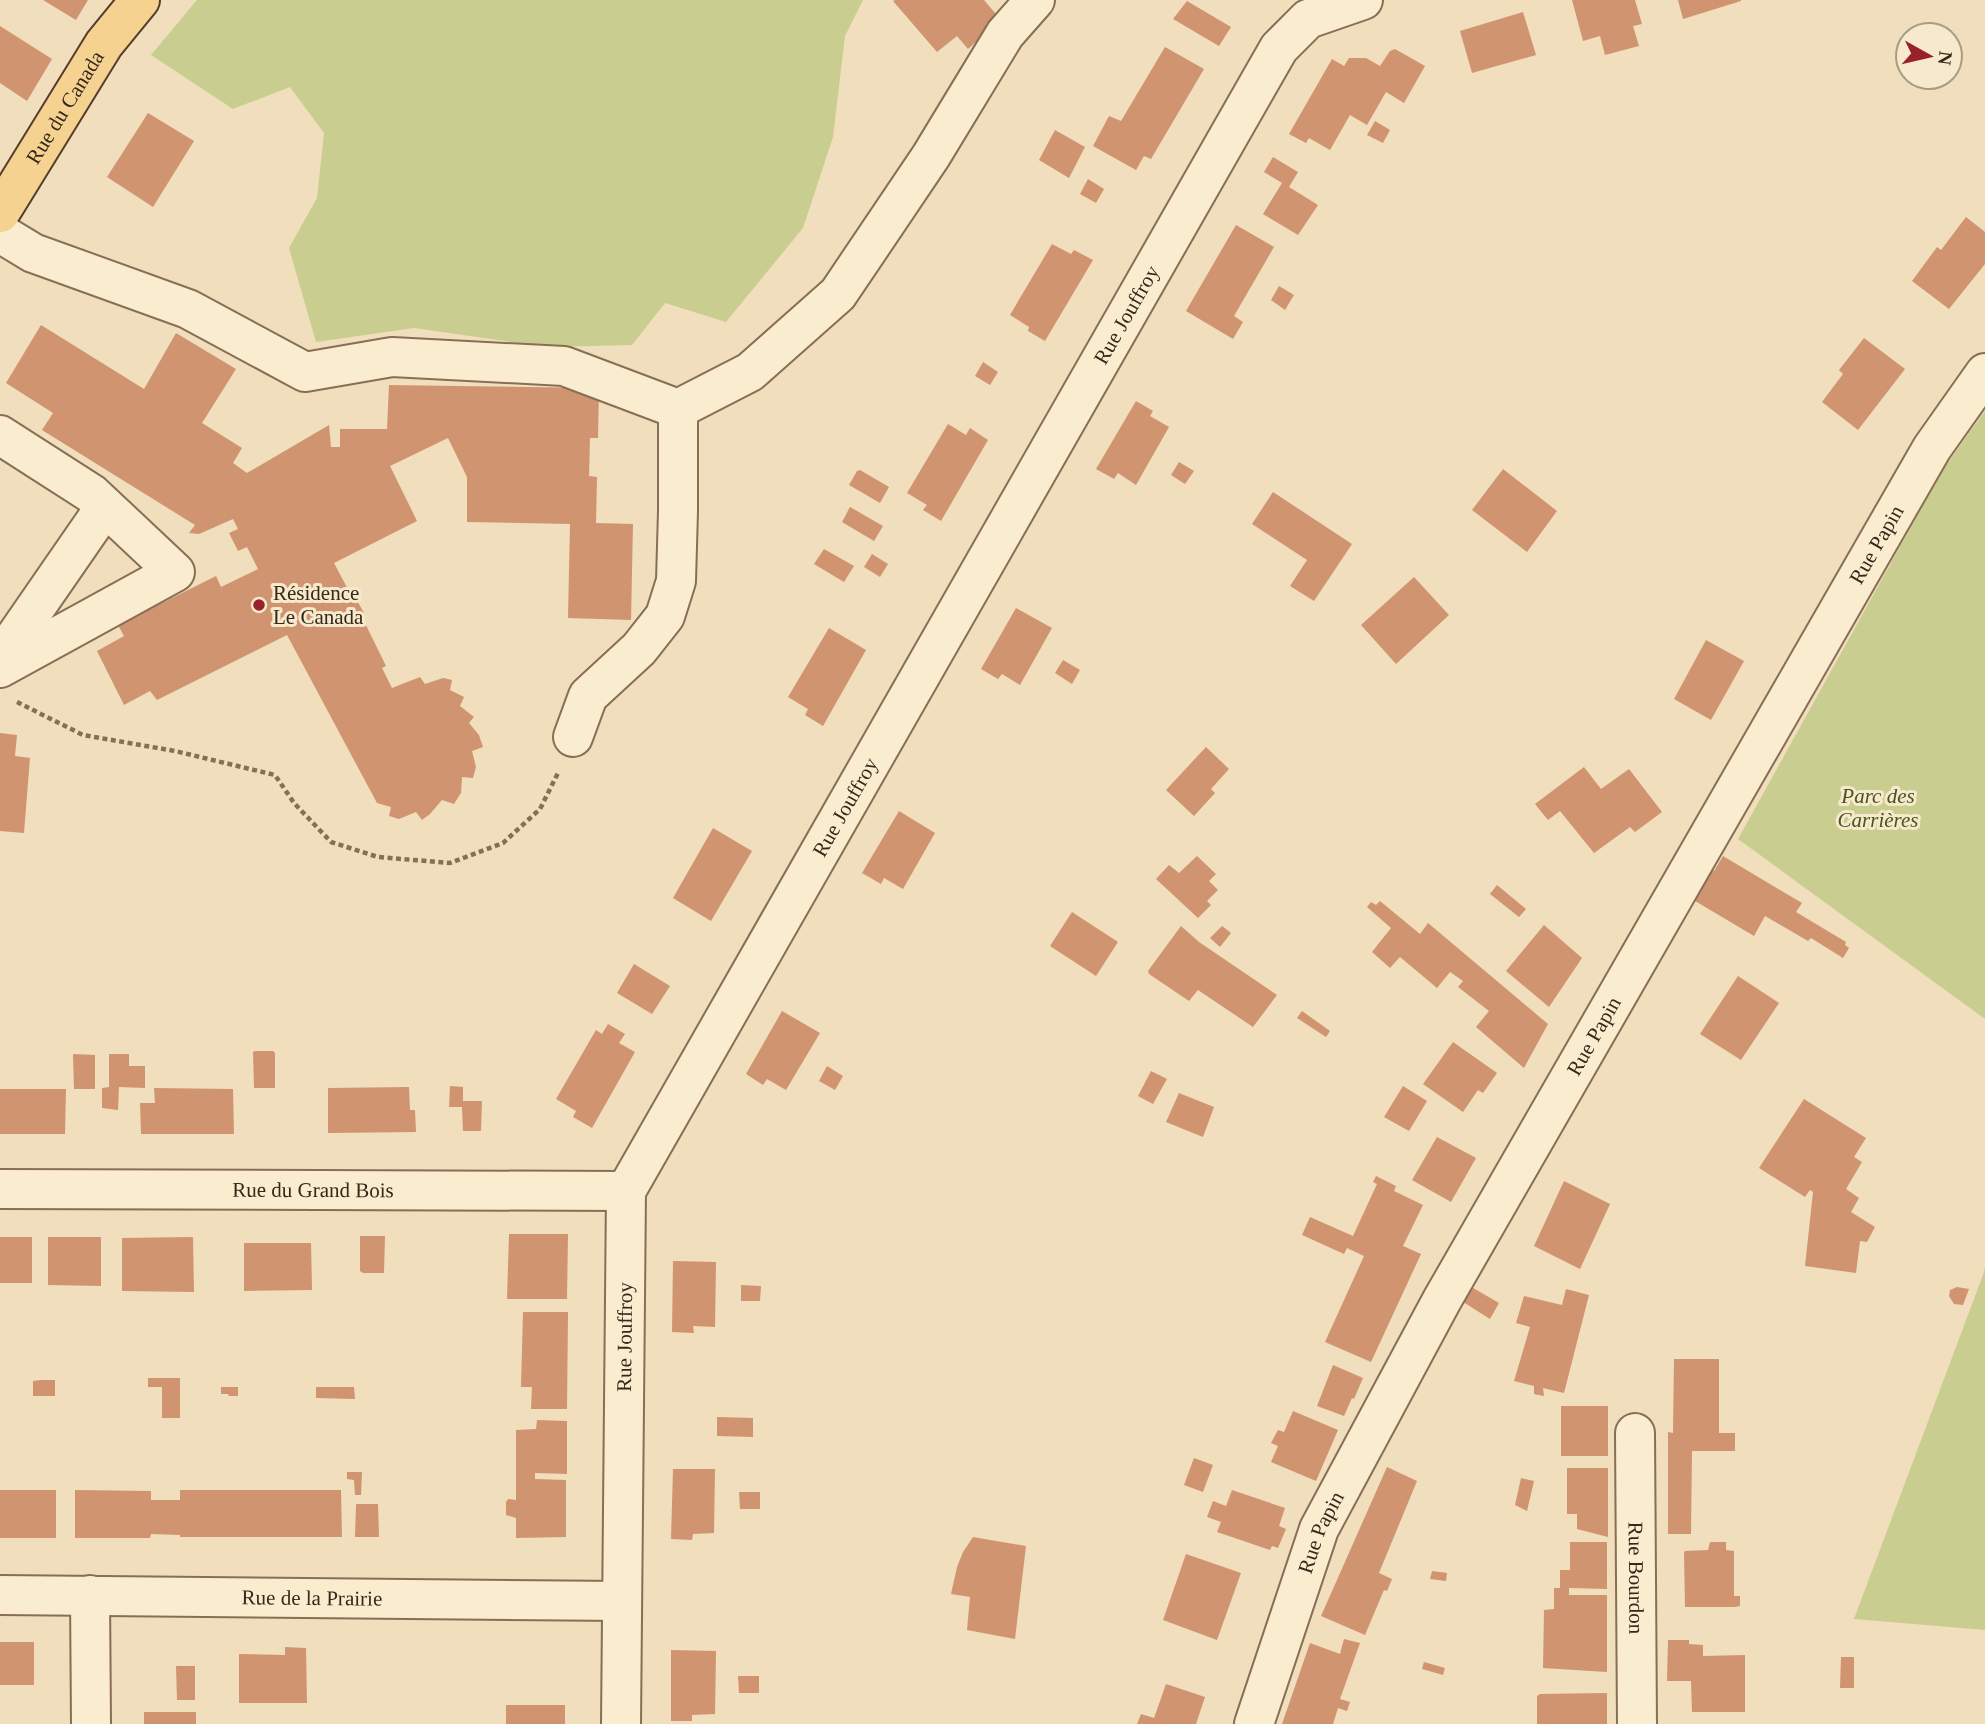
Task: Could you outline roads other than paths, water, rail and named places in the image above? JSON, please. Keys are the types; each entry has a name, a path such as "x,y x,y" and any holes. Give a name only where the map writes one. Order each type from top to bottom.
{"main road":[{"path":"104,44 139,0"},
{"name":"Rue du Canada","path":"0,213 104,44"}],"street":[{"name":"Rue du Canada","path":"104,44 131,0"},
{"path":"0,233 33,253 188,309 305,372 392,357 564,366 678,409 750,372 838,294 930,156 1004,34 1035,0"},
{"name":"Rue Jouffroy","path":"621,1724 626,1191 1279,48 1308,19 1357,1"},
{"name":"Rue Papin","path":"1254,1724 1319,1529 1442,1300 1932,448 1985,373"},
{"path":"573,737 588,696 639,649 665,616 676,581 678,409"},
{"path":"0,435 92,494 175,572 3,673"},
{"path":"3,673 105,507"},
{"name":"Rue du Grand Bois","path":"0,1189 626,1191"},
{"name":"Rue Bourdon","path":"1635,1433 1637,1724"},
{"name":"Rue de la Prairie","path":"0,1595 622,1601"},
{"path":"90,1595 91,1724"}],"place":[{"name":"Résidence Le Canada","path":"259,605"}],"park label":[{"name":"Parc des Carrières","path":"1878,808"}]}
